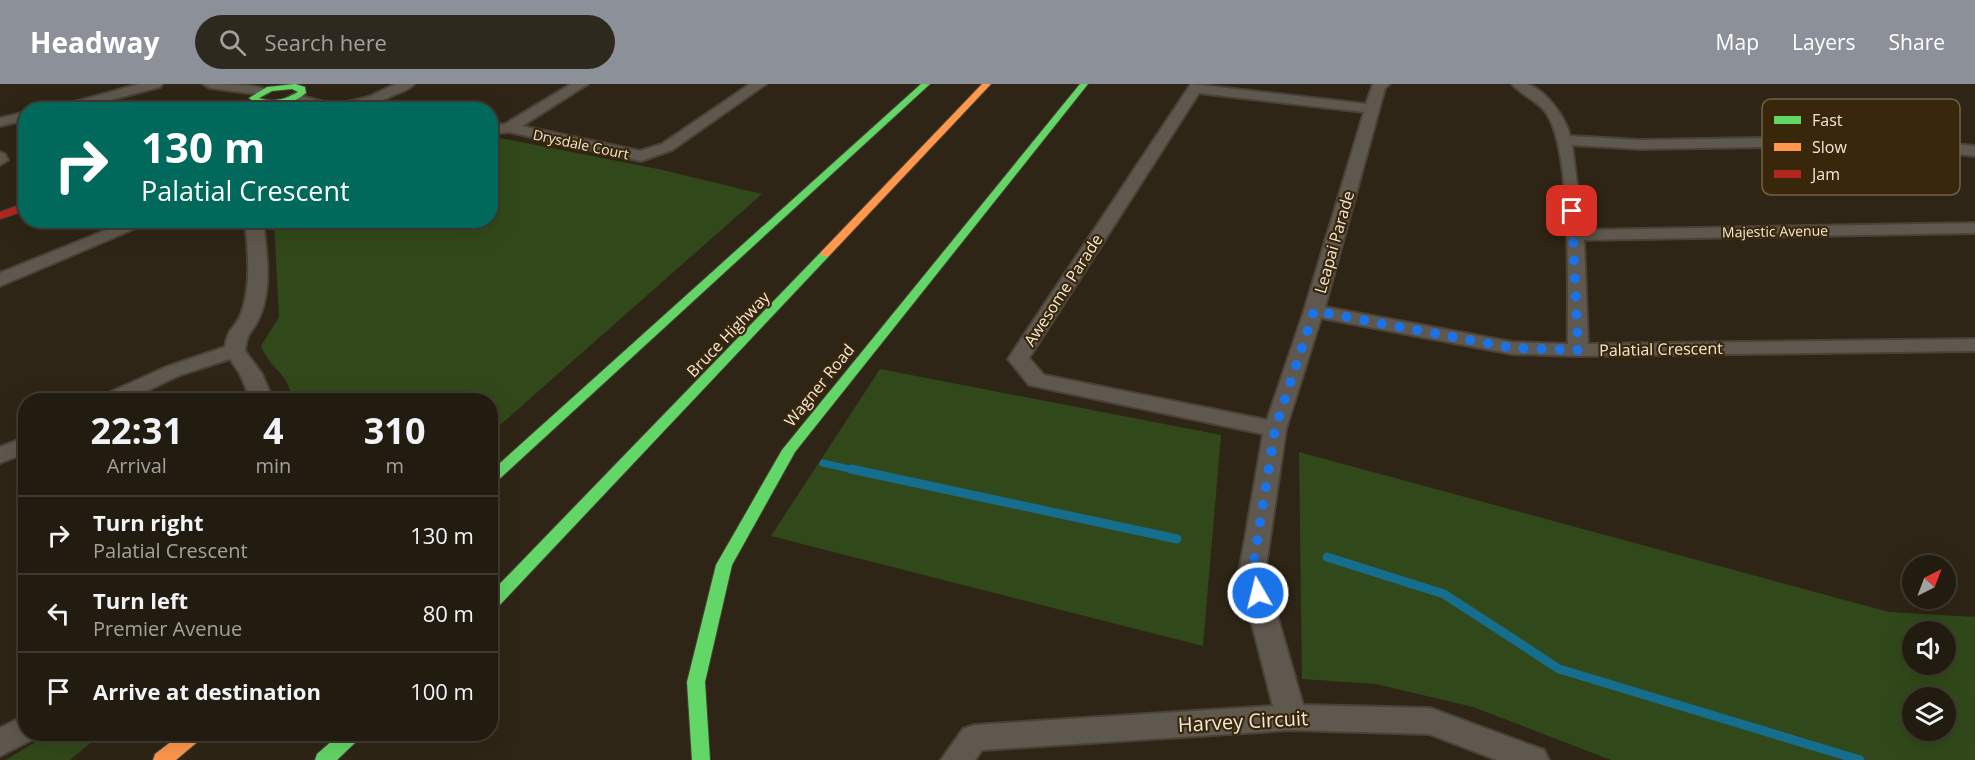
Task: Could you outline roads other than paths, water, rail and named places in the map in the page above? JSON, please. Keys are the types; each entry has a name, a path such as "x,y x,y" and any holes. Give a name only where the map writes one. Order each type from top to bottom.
{"main road":[{"path":"498,473 926,84"},
{"name":"Bruce Highway","path":"498,597 987,84"},
{"name":"Wagner Road","path":"701,760 696,682 723,565 789,450 1084,84"},
{"path":"257,102 263,97 295,89"},
{"path":"0,216 18,209"},
{"path":"162,760 185,741"},
{"path":"324,760 344,741"}],"street":[{"path":"84,102 155,84"},
{"path":"210,84 263,97"},
{"path":"365,102 407,84"},
{"path":"509,128 581,84"},
{"name":"Drysdale Court","path":"498,129 509,128 628,154 652,154 668,147 759,84"},
{"name":"Leapai Parade","path":"1291,717 1252,573 1275,429 1314,311 1379,85 1383,84"},
{"path":"1519,84 1554,113 1565,140 1575,235 1578,350"},
{"path":"1197,86 1373,109"},
{"name":"Awesome Parade","path":"1197,86 1018,359 1037,380 1275,429"},
{"path":"295,89 322,102"},
{"path":"0,122 18,118"},
{"path":"1565,140 1608,146 1762,141"},
{"path":"1960,149 1975,151"},
{"path":"0,280 127,228"},
{"path":"255,228 259,273 250,317 237,333 235,351 251,374 259,393"},
{"name":"Majestic Avenue","path":"1575,235 1975,228"},
{"name":"Palatial Crescent","path":"1314,311 1512,348 1578,350 1975,345"},
{"path":"127,393 173,371 235,351"},
{"path":"0,456 18,448"},
{"name":"Harvey Circuit","path":"957,760 974,738 1291,717 1430,721 1533,760"},
{"path":"0,743 18,733"}],"waterway":[{"path":"823,463 858,471"},
{"path":"851,469 1177,539"},
{"path":"1327,557 1444,594 1559,669 1860,760"}]}
